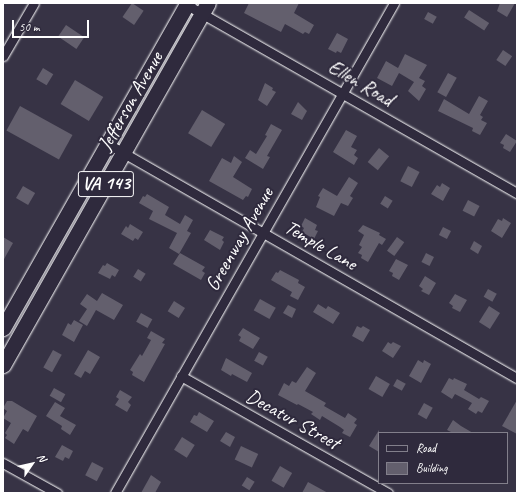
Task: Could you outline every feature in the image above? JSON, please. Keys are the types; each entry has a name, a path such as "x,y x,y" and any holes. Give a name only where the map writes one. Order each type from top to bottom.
{"main road":[{"name":"Jefferson Avenue","path":"3,328 187,4"},
{"name":"Jefferson Avenue","path":"3,365 205,8"}],"street":[{"path":"3,56 34,3"},
{"name":"Greenway Avenue","path":"114,493 394,3"},
{"name":"Ellen Road","path":"187,4 205,8 342,94 517,193"},
{"name":"Temple Lane","path":"108,144 517,378"},
{"name":"Decatur Street","path":"181,376 388,493"},
{"path":"3,463 57,493"}],"building":[{"path":"132,3 144,11 134,25 122,17"},
{"path":"249,3 299,3 294,13 314,25 309,34 305,32 303,34 285,24 281,32 244,13"},
{"path":"500,3 515,3 507,17 497,11"},
{"path":"469,10 489,23 484,31 464,18"},
{"path":"428,12 437,17 433,24 424,19"},
{"path":"66,25 84,37 76,49 58,37"},
{"path":"337,33 348,39 341,53 337,51 336,53 328,49"},
{"path":"503,50 512,56 505,66 496,60"},
{"path":"405,54 427,65 419,78 425,81 422,86 426,89 419,101 408,91 414,82 399,73 392,86 377,78 386,61 398,68"},
{"path":"43,68 53,74 47,85 36,79"},
{"path":"448,73 457,78 446,97 437,92"},
{"path":"75,80 103,97 89,121 61,104"},
{"path":"265,83 276,92 267,106 258,100"},
{"path":"479,96 488,101 480,115 483,117 481,120 487,123 480,135 472,131 473,128 438,111 444,99 469,114"},
{"path":"298,102 307,111 302,120 291,114"},
{"path":"20,106 72,135 59,160 6,130"},
{"path":"202,110 225,124 211,147 188,133"},
{"path":"271,124 282,130 267,156 270,157 263,169 245,158 250,150 256,154 267,136 265,135"},
{"path":"346,130 357,136 351,147 357,150 354,155 358,158 354,165 333,152"},
{"path":"506,134 517,141 510,152 503,148 504,145 500,143"},
{"path":"379,148 389,156 378,170 368,162"},
{"path":"234,156 242,162 233,177 252,189 248,197 246,196 243,200 209,181 222,158 231,163"},
{"path":"408,166 420,172 412,187 400,181"},
{"path":"349,177 358,183 350,196 353,198 348,206 341,203 334,216 316,207 320,197 318,196 323,188 337,196"},
{"path":"442,183 450,188 443,201 431,194 437,185 440,187"},
{"path":"23,186 35,193 28,205 16,198"},
{"path":"147,194 169,207 165,215 180,224 185,215 193,220 187,231 191,233 179,254 169,248 177,233 149,219 153,211 139,203 143,196 145,197"},
{"path":"385,196 393,201 388,208 380,204"},
{"path":"468,200 480,206 474,217 463,211"},
{"path":"305,218 317,225 315,230 318,231 314,239 302,232 304,228 301,226"},
{"path":"503,218 511,223 502,238 491,231 498,219 502,221"},
{"path":"130,224 143,232 138,240 135,238 133,241 121,234 126,226 128,228"},
{"path":"363,225 380,233 379,235 386,239 382,245 379,243 368,262 361,258 362,255 358,253 362,247 359,245 364,235 358,231"},
{"path":"443,227 451,231 447,239 439,235"},
{"path":"210,230 224,237 222,240 224,242 220,250 204,240"},
{"path":"3,237 13,243 3,261"},
{"path":"397,237 404,242 394,256 387,251"},
{"path":"474,241 482,246 478,254 470,249"},
{"path":"180,253 205,267 202,271 205,273 201,280 173,264"},
{"path":"426,253 434,257 429,266 421,262"},
{"path":"396,259 408,265 399,280 392,276 393,273 389,271"},
{"path":"107,263 119,270 115,277 112,275 110,279 98,273 103,265 105,266"},
{"path":"138,269 146,274 141,281 133,277"},
{"path":"280,270 299,280 298,283 305,287 298,300 290,296 292,292 271,280 276,272 278,273"},
{"path":"425,276 436,283 429,295 421,291 423,289 419,286"},
{"path":"488,289 497,294 492,302 484,297"},
{"path":"102,293 123,305 114,320 96,310 87,326 79,321 87,309 80,304 87,294 97,301"},
{"path":"455,294 467,300 460,312 452,308 453,306 449,303"},
{"path":"260,299 276,308 269,319 254,310"},
{"path":"174,301 185,308 179,318 168,311"},
{"path":"318,304 326,309 328,306 340,313 333,324 313,312"},
{"path":"288,305 296,309 292,318 283,313"},
{"path":"489,306 500,313 490,329 479,322"},
{"path":"141,313 152,319 148,328 136,322"},
{"path":"74,320 83,325 74,342 62,335 68,323 71,325"},
{"path":"357,326 361,328 363,326 370,330 363,342 352,336"},
{"path":"243,328 260,338 253,349 239,341 241,337 238,335"},
{"path":"151,331 165,339 162,343 165,344 144,382 132,375 133,372 130,370 140,354 142,356 151,340 147,338"},
{"path":"388,342 391,344 393,342 401,346 393,358 382,351"},
{"path":"53,350 62,355 52,372 43,367"},
{"path":"88,350 100,357 90,374 85,371 81,378 74,374"},
{"path":"259,352 268,357 263,366 254,361"},
{"path":"226,358 252,373 247,382 232,374 231,376 221,370"},
{"path":"418,360 423,363 424,360 431,364 421,383 409,376"},
{"path":"307,367 316,373 305,391 326,403 324,406 345,418 348,413 357,419 354,423 357,425 350,437 342,433 344,430 340,427 322,416 320,420 311,414 313,412 278,395 284,383 289,386 292,381 296,383"},
{"path":"376,376 390,384 382,397 368,389"},
{"path":"449,378 453,380 454,378 467,384 464,390 479,399 481,397 489,401 482,413 478,411 476,414 468,409 472,403 455,394 452,399 441,392"},
{"path":"397,379 406,384 402,391 393,386"},
{"path":"54,388 65,394 61,402 50,396"},
{"path":"120,390 132,397 128,402 131,405 127,412 115,405 119,399 116,397"},
{"path":"517,400 517,434 502,426"},
{"path":"7,401 12,401 37,416 28,432 23,429 14,444 5,438 7,435 5,433 11,423 3,418 7,411 3,408"},
{"path":"55,402 65,408 60,416 76,425 70,435 61,429 62,426 46,416"},
{"path":"424,403 433,408 426,419 418,414"},
{"path":"199,412 214,421 207,432 190,422 194,415 197,416"},
{"path":"453,420 471,432 451,432 447,430"},
{"path":"379,430 378,451 369,446"},
{"path":"226,432 235,437 230,447 220,441"},
{"path":"182,437 195,445 187,458 174,450"},
{"path":"62,445 73,451 69,459 65,457 63,461 55,457"},
{"path":"241,446 258,454 252,468 235,460"},
{"path":"92,462 104,468 97,481 85,475"},
{"path":"280,466 292,473 284,488 272,481"},
{"path":"151,475 161,482 155,493 141,493"},
{"path":"247,477 255,482 249,490 242,485"},
{"path":"308,482 328,493 302,493"}]}
